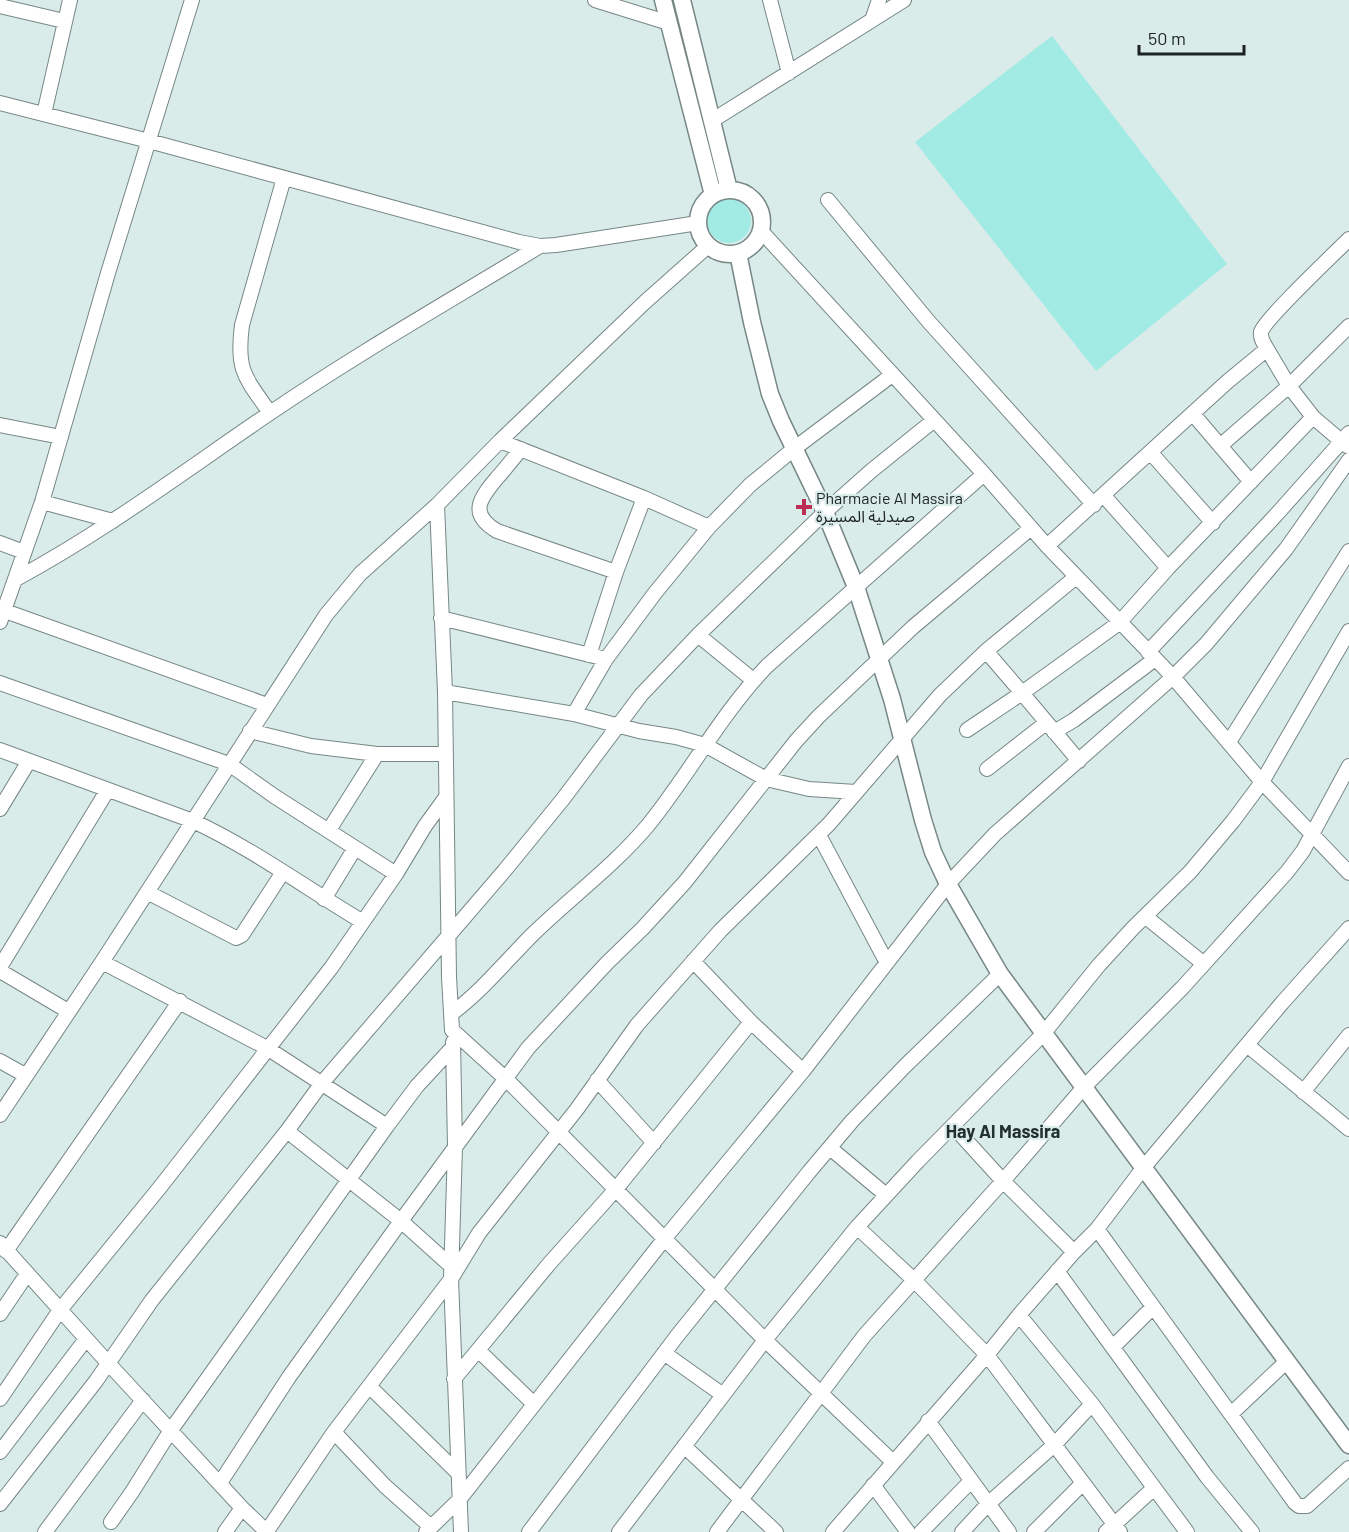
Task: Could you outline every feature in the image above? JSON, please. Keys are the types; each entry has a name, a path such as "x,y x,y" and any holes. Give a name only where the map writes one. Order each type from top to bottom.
{"street":[{"path":"44,114 70,0"},
{"path":"192,0 108,273 42,502 16,579 5,595 2,617 267,705"},
{"path":"595,0 669,23"},
{"path":"663,0 713,195"},
{"path":"682,0 729,190"},
{"path":"770,0 789,73"},
{"path":"872,20 879,0"},
{"path":"713,120 904,0"},
{"path":"0,6 64,21"},
{"path":"0,103 540,246 575,243 698,223"},
{"path":"270,413 241,367 240,342 242,325 284,178"},
{"path":"729,190 748,196 755,203 762,221 757,240 749,248 729,255 719,253 708,246 699,232 698,223 699,212 705,202 713,195 729,190"},
{"path":"828,200 929,322 1099,500 1168,568"},
{"path":"760,231 984,474 1047,546 1173,677 1262,782 1349,873"},
{"path":"987,769 1050,727 1074,720 1151,655 1347,440 1313,417 1289,386 1262,340 1261,333 1264,326 1349,239"},
{"path":"16,579 164,488 270,413 339,368 540,246"},
{"path":"0,1115 341,594 437,505 645,302 708,246"},
{"path":"738,253 770,394 825,512 856,587 880,657 923,820 933,852 948,884 1000,974 1349,1445"},
{"path":"1220,446 1289,386 1349,326"},
{"path":"1047,546 1267,349"},
{"path":"574,714 606,659 655,593 709,527 750,485 892,375"},
{"path":"1193,414 1251,482"},
{"path":"967,730 1119,622 1313,417"},
{"path":"0,1504 109,1364 124,1338 152,1300 287,1131 322,1083 505,870 563,799 641,695 825,512 933,421"},
{"path":"0,425 61,437"},
{"path":"500,441 644,498 709,527"},
{"path":"521,449 482,497 479,510 483,521 497,531 616,572"},
{"path":"1151,453 1213,523"},
{"path":"334,1432 429,1529 459,1500 665,1238 803,1071 948,884 995,834 1173,677 1206,644 1286,549 1349,459"},
{"path":"451,1014 477,992 533,934 629,846 648,825 753,680 783,650 984,474"},
{"path":"589,655 616,572 644,498"},
{"path":"42,502 113,521"},
{"path":"437,505 445,692 455,1147 451,1272 461,1532"},
{"path":"220,1483 289,1377 528,1048 685,882 735,822 796,741 880,657 1031,528"},
{"path":"0,543 24,552"},
{"path":"1229,742 1349,551"},
{"path":"180,1001 3,1247 242,1508 267,1532 334,1432 479,1233 559,1132 637,1025 728,923 819,835 940,695 986,651 1076,577"},
{"path":"441,618 606,659"},
{"path":"619,1532 765,1340 857,1227 1043,1034 1099,965 1190,872 1249,801 1349,631"},
{"path":"698,636 753,680"},
{"path":"986,651 1079,761"},
{"path":"0,683 230,764 396,874"},
{"path":"445,692 574,714 705,745 766,779 809,789 856,792"},
{"path":"250,731 311,746 378,754 446,754"},
{"path":"0,750 193,821 249,849 363,922"},
{"path":"329,830 378,754"},
{"path":"0,809 29,761"},
{"path":"717,1532 864,1336 1004,1181 1084,1087 1115,1058 1204,964 1287,872 1312,835 1349,766"},
{"path":"68,1011 0,969 107,791"},
{"path":"0,1399 60,1310 161,1186 331,968 446,797"},
{"path":"819,835 887,963"},
{"path":"324,899 355,848"},
{"path":"147,892 236,938 242,935 284,872"},
{"path":"1146,917 1204,964"},
{"path":"833,1532 892,1461 987,1355 1018,1315 1097,1229 1144,1167 1349,928"},
{"path":"693,961 751,1022 803,1071"},
{"path":"102,962 267,1048 387,1126"},
{"path":"529,1532 714,1288 830,1148 904,1066 1000,974"},
{"path":"454,1379 549,1264 616,1190 751,1022"},
{"path":"452,1030 506,1079 765,1340 892,1461"},
{"path":"1303,1092 1349,1035"},
{"path":"1247,1045 1348,1126"},
{"path":"111,1522 171,1430 387,1126 417,1086 453,1047"},
{"path":"0,1061 25,1076"},
{"path":"597,1080 654,1143"},
{"path":"953,1126 1074,1252"},
{"path":"287,1131 401,1221 451,1272"},
{"path":"830,1148 886,1195"},
{"path":"857,1227 914,1280 987,1355 1113,1529 1154,1488"},
{"path":"1097,1229 1299,1506 1304,1507 1312,1503 1349,1468"},
{"path":"1057,1272 1207,1477 1252,1532"},
{"path":"0,1314 27,1274"},
{"path":"1113,1347 1154,1307"},
{"path":"1018,1315 1092,1404 1187,1532"},
{"path":"0,1452 86,1339"},
{"path":"478,1350 534,1404"},
{"path":"664,1353 723,1395"},
{"path":"1231,1414 1286,1362"},
{"path":"369,1386 457,1472"},
{"path":"45,1532 143,1400"},
{"path":"962,1532 988,1504 1054,1445 1092,1404"},
{"path":"928,1421 1009,1532"},
{"path":"684,1446 776,1532"},
{"path":"921,1532 971,1481"},
{"path":"1034,1532 1082,1484"},
{"path":"873,1485 908,1532"},
{"path":"225,1532 242,1508"}],"shaded area":[{"path":"1052,36 1227,264 1096,371 915,142"},
{"path":"729,199 738,200 745,205 750,212 750,230 745,237 738,242 729,243 720,242 713,237 708,230 707,221 708,212 713,205 720,200"}],"place":[{"name":"Pharmacie Al Massira صيدلية المسيرة","path":"804,507"}],"district":[{"name":"Hay Al Massira","path":"1003,1132"}]}
